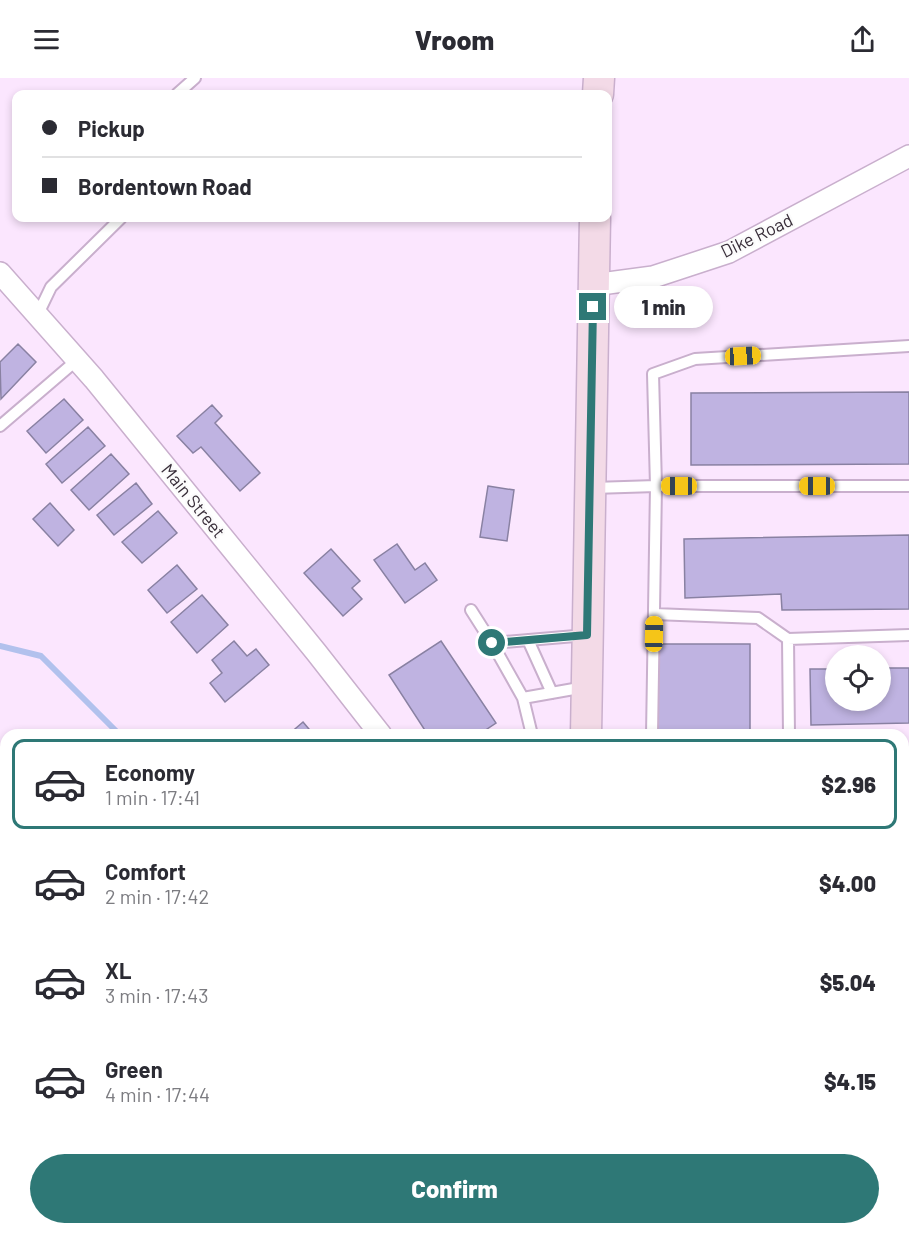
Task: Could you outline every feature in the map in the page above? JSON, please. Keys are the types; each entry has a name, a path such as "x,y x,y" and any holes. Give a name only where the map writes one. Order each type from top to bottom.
{"street":[{"name":"Dike Road","path":"593,285 653,277 729,252 909,156"},
{"path":"586,729 595,222"},
{"name":"Main Street","path":"3,282 38,314 77,360 376,729"}],"lane":[{"path":"182,90 195,78"},
{"path":"38,314 51,287 117,222"},
{"path":"652,729 656,486 653,374 695,359 909,346"},
{"path":"0,426 77,360"},
{"path":"590,488 909,486"},
{"path":"471,610 523,698 531,729"},
{"path":"654,614 758,618 788,639 909,635"},
{"path":"492,643 587,635"},
{"path":"788,639 789,729"},
{"path":"528,640 552,693"},
{"path":"523,698 587,686"}],"building":[{"path":"18,344 36,362 1,399 0,362"},
{"path":"909,392 909,464 691,465 691,393"},
{"path":"64,399 83,420 46,453 27,431"},
{"path":"212,405 222,416 215,423 260,473 240,491 201,447 193,453 177,436"},
{"path":"88,427 105,446 62,483 46,464"},
{"path":"111,454 129,474 89,510 71,490"},
{"path":"136,483 152,504 114,535 97,515"},
{"path":"488,486 514,490 507,541 480,537"},
{"path":"50,503 74,530 58,546 33,519"},
{"path":"158,511 177,533 142,563 122,542"},
{"path":"909,535 909,609 782,610 781,594 685,598 684,539"},
{"path":"397,544 415,570 425,563 437,580 405,603 374,560"},
{"path":"331,549 360,581 352,588 362,599 343,616 304,573"},
{"path":"177,565 197,589 167,613 148,590"},
{"path":"202,595 228,625 197,653 171,622"},
{"path":"234,641 247,656 256,649 269,665 225,702 210,683 222,673 212,660"},
{"path":"441,641 496,723 487,729 424,729 389,675"},
{"path":"658,644 750,644 750,729 657,729"},
{"path":"891,668 909,668 909,723 811,725 810,669 825,669 825,711 891,711"},
{"path":"303,722 309,729 295,729"}],"waterway":[{"path":"0,646 41,656 114,729"}],"route":[{"path":"492,643 587,635 593,307"}]}
